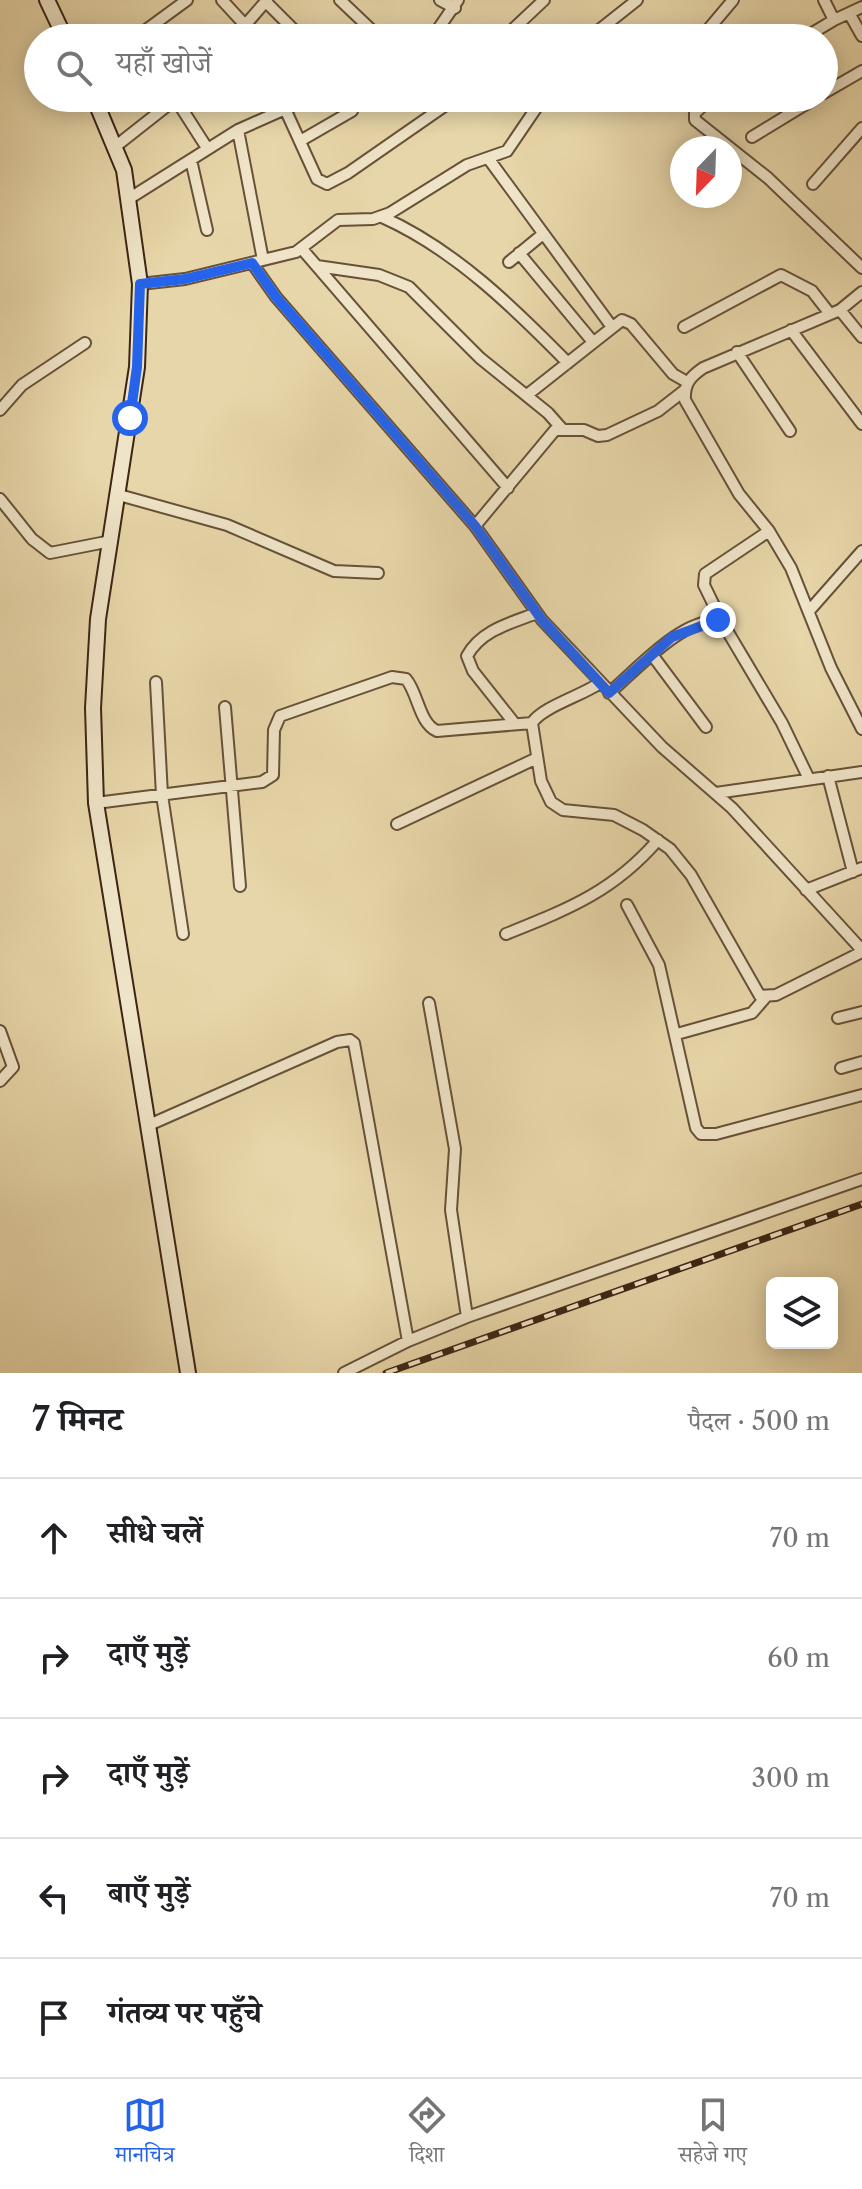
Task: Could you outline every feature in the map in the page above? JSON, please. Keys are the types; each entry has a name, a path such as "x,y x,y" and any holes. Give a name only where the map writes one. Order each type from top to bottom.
{"main road":[{"path":"47,0 58,24"},
{"path":"100,112 116,146 130,198 140,284 137,367 98,619 93,708 96,803 188,1373"}],"street":[{"path":"154,24 187,0"},
{"path":"222,0 244,24"},
{"path":"340,0 365,24"},
{"path":"440,0 456,4 442,24"},
{"path":"519,24 544,0"},
{"path":"607,24 637,0"},
{"path":"713,24 733,0"},
{"path":"824,0 834,20"},
{"path":"246,24 266,1 288,24"},
{"path":"827,24 862,7"},
{"path":"849,13 862,36"},
{"path":"838,85 862,71"},
{"path":"116,146 158,112"},
{"path":"185,112 207,148"},
{"path":"130,198 238,130 283,112"},
{"path":"286,112 317,179 327,184 436,112"},
{"path":"300,141 350,112"},
{"path":"140,284 185,279 257,262 302,249 338,220 382,217 467,165 514,144 534,112"},
{"path":"696,112 695,120 768,178 862,268"},
{"path":"752,137 793,112"},
{"path":"813,184 862,128"},
{"path":"238,130 257,262 276,297 475,526 537,613 662,747 716,793 862,951 765,998 752,1013 677,1034"},
{"path":"488,158 612,327"},
{"path":"191,160 207,230"},
{"path":"382,217 423,238 509,304 568,363"},
{"path":"509,262 543,234"},
{"path":"302,249 508,488"},
{"path":"519,253 593,342"},
{"path":"317,266 379,275 409,287 480,358 527,395 563,430"},
{"path":"684,327 781,275 812,291 862,337"},
{"path":"475,526 551,434 563,430 607,435 658,411 703,368 835,312 862,292"},
{"path":"527,395 622,320 631,324 686,386"},
{"path":"791,330 862,424"},
{"path":"0,410 22,385 85,343"},
{"path":"737,352 790,431"},
{"path":"686,386 685,400 739,494 769,531 791,568 831,668 862,729"},
{"path":"119,495 227,525 334,571 378,573"},
{"path":"0,499 32,539 50,553 111,541"},
{"path":"769,531 703,579 722,622 789,735 809,779"},
{"path":"809,611 862,551"},
{"path":"515,724 473,671 467,656 477,642 493,630 537,613"},
{"path":"609,693 678,634 714,621 722,622"},
{"path":"653,656 706,727"},
{"path":"96,803 262,782 273,775 274,730 280,716 392,677 406,679 410,683 425,720 437,731 532,723 547,709 574,700 600,683"},
{"path":"156,682 162,795 183,934"},
{"path":"225,707 240,886"},
{"path":"532,723 545,794 556,808 614,815 658,840 691,875 756,993 765,998"},
{"path":"397,824 537,758"},
{"path":"716,793 862,772"},
{"path":"806,890 857,870 828,776"},
{"path":"506,934 593,898 622,877 658,840"},
{"path":"627,905 659,965 696,1128 701,1134 716,1134 862,1095"},
{"path":"429,1003 455,1149 451,1210 467,1317"},
{"path":"838,1018 862,1012"},
{"path":"0,1031 13,1067 0,1081"},
{"path":"149,1125 337,1042 350,1040 354,1043 408,1341"},
{"path":"841,1068 862,1062"},
{"path":"344,1373 408,1341 467,1317 862,1179"}],"railway":[{"path":"386,1373 862,1204"}],"route":[{"path":"130,418 137,367 140,284 185,279 252,263 276,297 475,526 542,620 609,693 672,637 718,620"}]}
